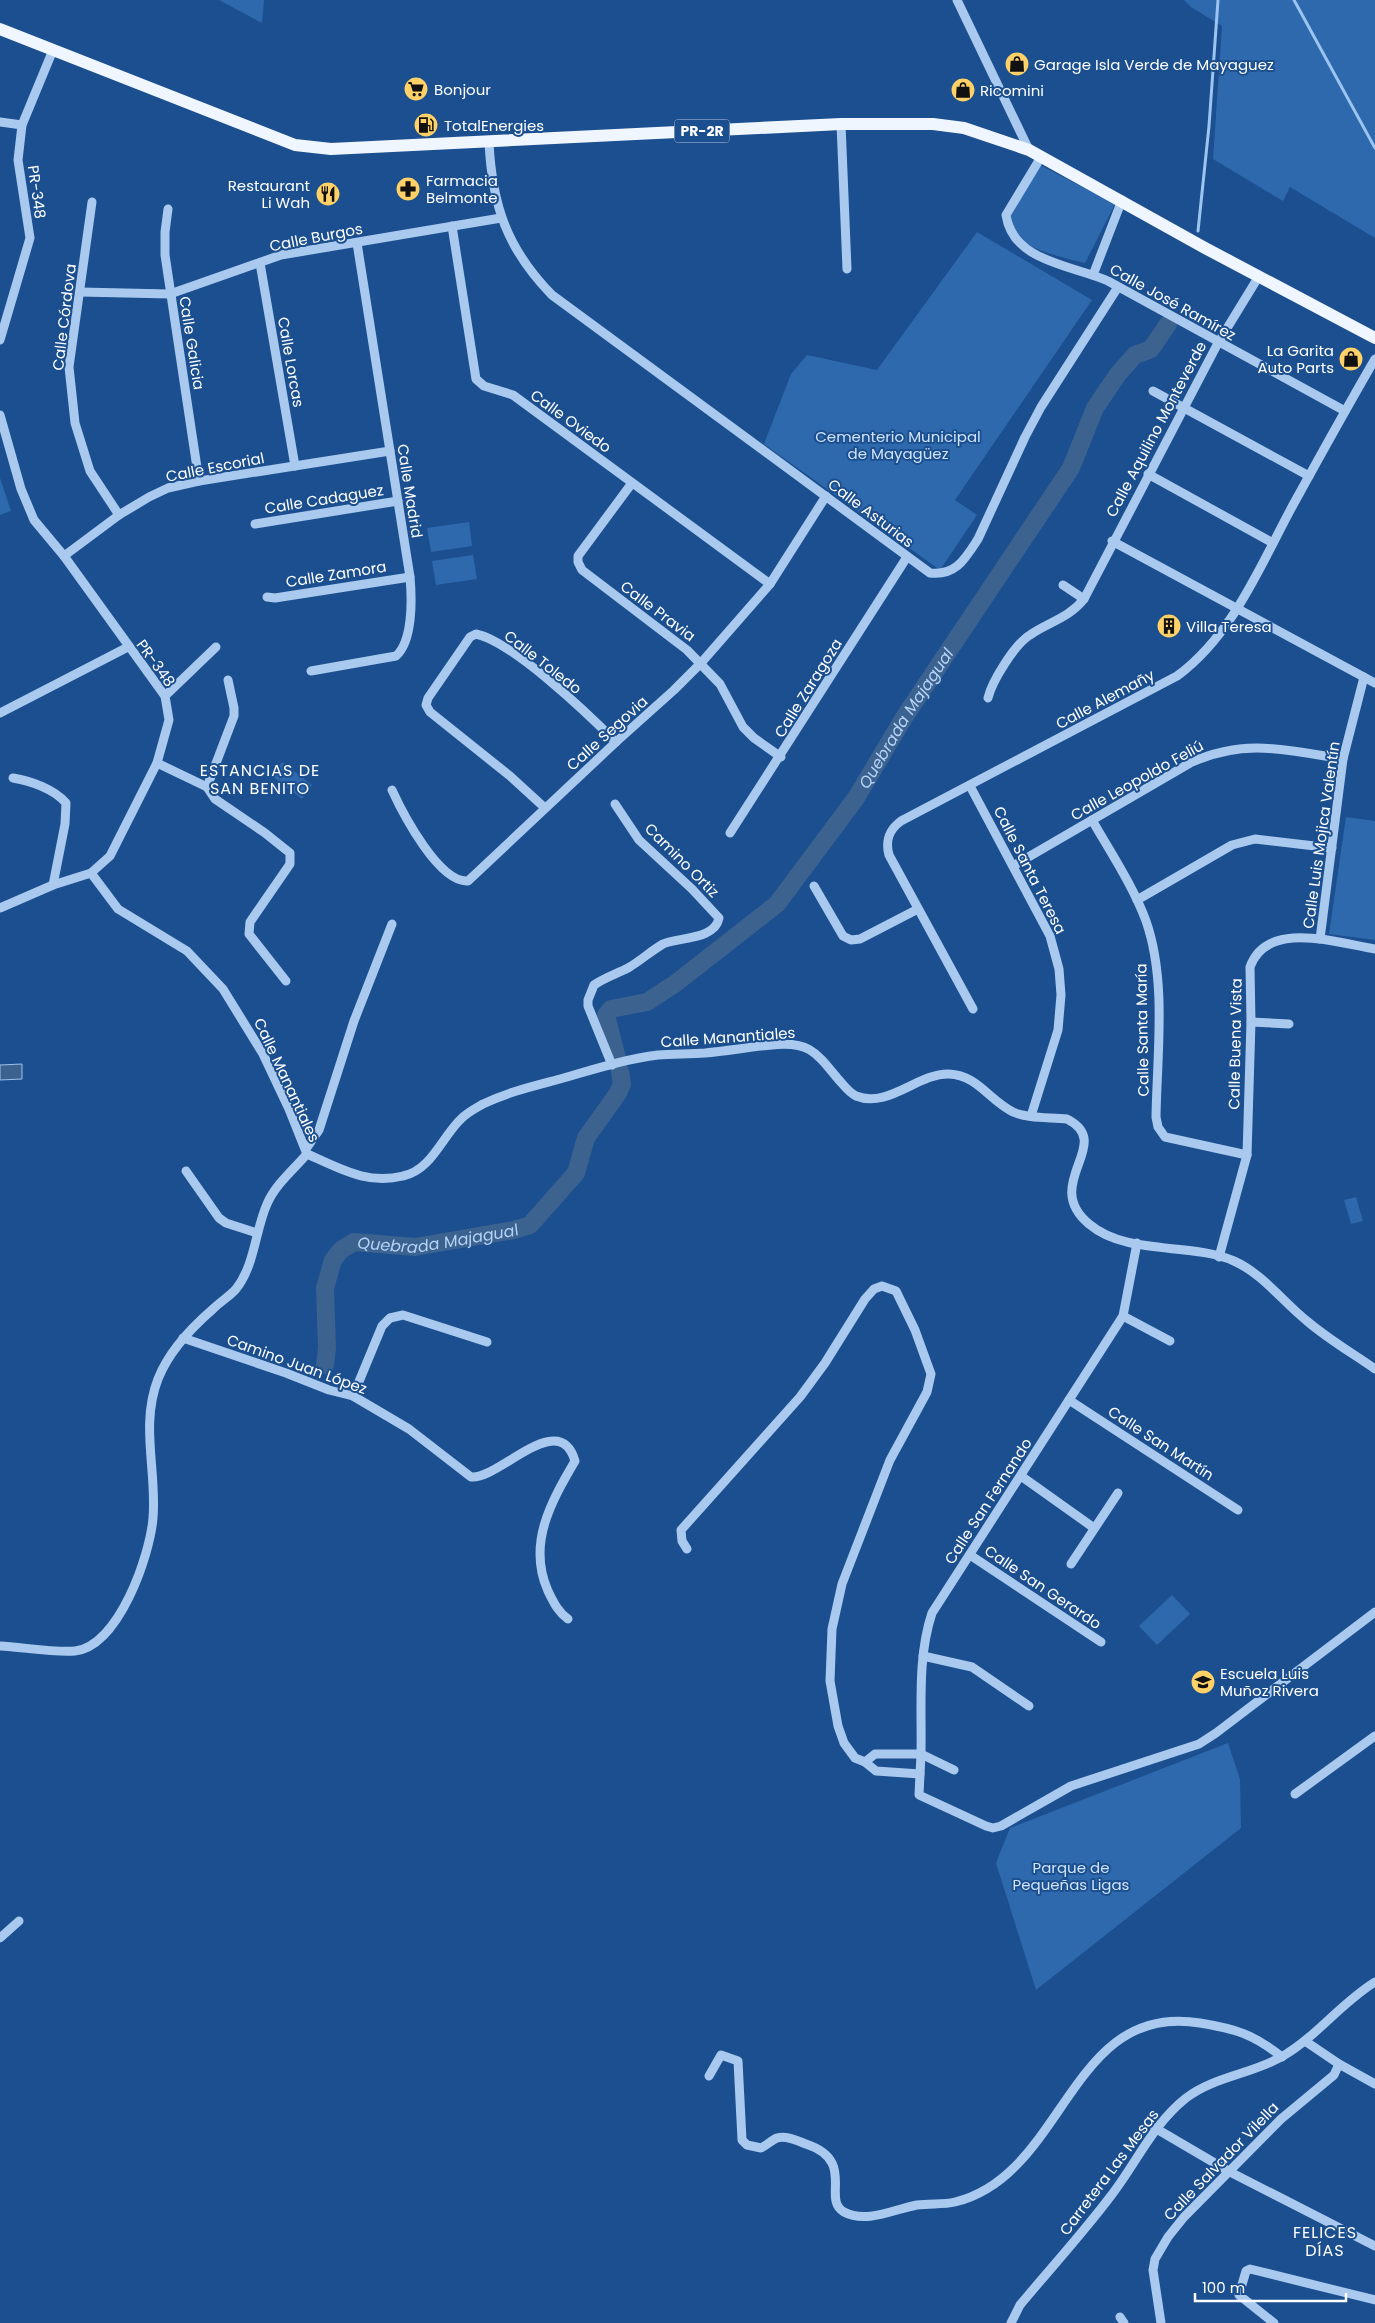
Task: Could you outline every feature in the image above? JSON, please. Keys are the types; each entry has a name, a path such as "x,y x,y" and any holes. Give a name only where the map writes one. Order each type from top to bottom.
{"main road":[{"name":"PR-2R","path":"0,29 295,145 331,149 841,124 933,124 964,128 1029,150 1122,200 1205,248 1375,338"}],"street":[{"path":"956,0 1029,150"},
{"name":"PR-348","path":"0,340 30,238 18,160 22,125 53,50"},
{"path":"0,122 22,125"},
{"path":"841,124 847,269"},
{"name":"Calle Asturias","path":"488,142 490,174 501,218 524,262 552,295 930,573 938,574 954,569 969,554 978,539 1029,429 1118,287"},
{"name":"Calle José Ramírez","path":"1041,157 1006,215 1009,230 1020,244 1049,262 1093,275 1118,287 1345,412"},
{"path":"1093,275 1122,200"},
{"name":"Calle Córdova","path":"92,202 69,367 75,423 90,471 119,515"},
{"name":"Calle Galicia","path":"168,209 165,255 199,481"},
{"name":"Calle Burgos","path":"80,292 170,294 281,255 501,218"},
{"name":"Calle Oviedo","path":"452,226 476,380 484,386 513,395 770,584"},
{"name":"Calle Madrid","path":"311,670 396,656 401,652 407,641 410,614 410,577 357,243"},
{"name":"Calle Lorcas","path":"260,263 294,466"},
{"name":"Calle Aquilino Monteverde","path":"988,698 990,689 1018,645 1029,635 1065,617 1084,599 1112,541 1218,343 1259,276"},
{"name":"Calle Alemañy","path":"973,1009 889,855 887,847 889,834 901,822 1177,676 1199,659 1238,608 1375,359"},
{"path":"1153,391 1309,476"},
{"name":"PR-348","path":"0,415 21,489 34,520 64,556 165,696 169,720 157,763 110,856 91,873 54,885 0,908"},
{"name":"Calle Escorial","path":"64,556 119,515 168,488 199,481 390,452"},
{"path":"1148,474 1273,543"},
{"name":"Calle Pravia","path":"632,483 578,556 578,562 582,570 687,650 701,663 720,684 743,727 754,738 781,757"},
{"name":"Calle Segovia","path":"392,790 400,808 420,841 452,877 462,882 474,877 545,808 701,663 770,584 826,496"},
{"name":"Calle Cadaguez","path":"255,524 398,501"},
{"path":"1112,541 1375,683"},
{"name":"Calle Zaragoza","path":"730,833 781,757 907,557"},
{"name":"Calle Zamora","path":"267,597 274,598 410,577"},
{"path":"1063,585 1084,599"},
{"name":"Calle Toledo","path":"545,808 510,776 430,712 426,705 428,698 470,637 476,634 493,640 535,670 596,721 616,742"},
{"path":"165,696 216,646"},
{"path":"0,713 128,647"},
{"name":"Calle Luis Mojica Valentín","path":"1320,939 1343,759 1364,677"},
{"path":"206,787 234,716 228,680"},
{"name":"Calle Leopoldo Feliú","path":"1013,866 1190,763 1210,754 1229,749 1263,747 1343,759"},
{"path":"157,763 206,787 215,799 265,833 290,853 290,864 250,922 248,929 249,934 286,980"},
{"path":"13,778 43,788 62,798 66,803 66,824 54,885"},
{"name":"Calle Santa Teresa","path":"970,786 1050,936 1057,960 1061,982 1061,1008 1058,1030 1031,1116"},
{"name":"Camino Ortiz","path":"612,1065 588,1006 588,1000 594,985 626,968 664,944 696,938 704,934 719,920 718,915 639,840 615,804"},
{"name":"Calle Santa María","path":"1092,820 1137,900 1150,936 1157,977 1156,1118 1158,1127 1165,1136 1247,1155"},
{"path":"1137,900 1232,845 1245,840 1256,839 1332,848"},
{"name":"Calle Manantiales","path":"91,873 118,909 187,951 223,989 263,1054 306,1152 362,1177 379,1180 406,1176 419,1169 462,1118 484,1104 512,1092 612,1065 658,1055 704,1053 774,1044 801,1044 816,1052 848,1091 860,1097 879,1098 933,1075 956,1075 975,1082 1013,1112 1031,1116 1067,1119 1078,1126 1084,1139 1084,1148 1070,1192 1074,1207 1096,1230 1107,1236 1219,1257 1245,1266 1284,1298 1306,1321 1375,1369"},
{"path":"814,886 840,932 851,940 860,940 918,909"},
{"path":"0,1646 75,1651 90,1647 114,1622 124,1607 143,1562 152,1525 154,1501 148,1417 152,1399 165,1364 183,1338 196,1324 235,1290 250,1262 266,1204 306,1152 318,1130 354,1021 392,924"},
{"name":"Calle Buena Vista","path":"1219,1257 1247,1155 1251,1022 1250,968 1258,952 1268,943 1290,938 1320,939 1375,949"},
{"path":"1251,1022 1289,1024"},
{"path":"186,1171 219,1218 226,1223 257,1233"},
{"name":"Calle San Fernando","path":"1137,1243 1123,1316 932,1614 925,1638 923,1656 919,1795 986,1826 994,1828 1001,1826 1071,1786 1199,1744 1375,1612"},
{"path":"687,1549 682,1541 681,1530 800,1397 825,1364 865,1299 874,1289 882,1286 896,1291 929,1364 930,1382 927,1392 890,1460 842,1584 832,1629 830,1681 838,1726 850,1752 855,1758 865,1762 876,1771 920,1774"},
{"path":"353,1396 382,1326 390,1318 403,1315 487,1342"},
{"path":"1123,1316 1170,1341"},
{"name":"Camino Juan López","path":"183,1338 286,1373 329,1390 353,1396 409,1429 471,1477 484,1476 533,1445 549,1442 564,1444 570,1449 575,1461 563,1481 545,1524 539,1542 539,1555 543,1578 556,1608 568,1619"},
{"name":"Calle San Martín","path":"1069,1400 1238,1510"},
{"path":"1021,1476 1094,1528"},
{"path":"1071,1564 1118,1493"},
{"name":"Calle San Gerardo","path":"970,1555 1101,1642"},
{"path":"923,1656 972,1667 1029,1706"},
{"path":"1295,1794 1375,1736"},
{"path":"865,1762 875,1754 921,1754 954,1770"},
{"path":"0,1938 19,1921"},
{"name":"Carretera Las Mesas","path":"1011,2323 1020,2305 1110,2197 1155,2128 1186,2098 1198,2090 1282,2057 1305,2041 1344,2005 1375,1982"},
{"path":"709,2076 721,2055 738,2061 742,2140 747,2145 761,2148 778,2138 792,2139 820,2148 831,2160 837,2181 835,2198 838,2207 843,2212 862,2217 918,2205 954,2202 978,2194 989,2187 1029,2153 1063,2107 1081,2076 1109,2047 1145,2025 1190,2021 1232,2029 1253,2036 1282,2057"},
{"path":"1305,2041 1339,2064 1375,2084"},
{"name":"Calle Salvador Vilella","path":"1161,2323 1153,2281 1155,2259 1175,2227 1281,2119 1334,2075 1339,2064"},
{"path":"1155,2128 1230,2172 1375,2246"},
{"path":"1274,2323 1239,2295 1246,2271 1250,2270 1375,2300"}],"green space":[{"path":"219,0 264,0 262,23"},
{"path":"1184,0 1375,0 1375,238 1290,187 1283,201 1213,159 1222,26 1191,7"},
{"path":"1040,165 1115,204 1085,263 1057,256 1027,244 1013,230 1010,217"},
{"name":"Cementerio Municipal de Mayagüez","path":"977,232 1092,300 955,500 977,515 940,570 764,444 791,374 807,355 877,370"},
{"path":"0,478 11,511 0,515"},
{"path":"469,522 472,546 431,552 427,528"},
{"path":"473,555 477,579 436,585 432,561"},
{"path":"282,762 312,785 302,799 272,776"},
{"path":"1346,817 1375,821 1375,940 1329,934"},
{"path":"1356,1197 1363,1221 1351,1224 1344,1200"},
{"path":"1172,1595 1190,1614 1157,1645 1139,1626"},
{"name":"Parque de Pequeñas Ligas","path":"1228,1743 1240,1779 1241,1828 1036,1990 996,1863 1010,1828"}],"shaded area":[{"path":"22,1064 22,1079 0,1080 0,1065"}],"waterway":[{"name":"Quebrada Majagual","path":"1198,231 1209,126 1218,0"},
{"path":"1294,0 1375,148"},
{"name":"Quebrada Majagual","path":"617,1058 606,1015 611,1009 647,1002 676,983 777,904 856,798 905,716 1071,468 1095,408 1118,374 1135,355 1151,349 1168,324"},
{"name":"Quebrada Majagual","path":"325,1365 327,1348 325,1288 333,1260 341,1250 354,1242 415,1247 514,1230 530,1225 576,1173 586,1138 618,1093 622,1084 620,1071"}],"place":[{"name":"Garage Isla Verde de Mayaguez","path":"1017,64"},
{"name":"Bonjour","path":"416,89"},
{"name":"Ricomini","path":"963,90"},
{"name":"TotalEnergies","path":"426,125"},
{"name":"Farmacia Belmonte","path":"408,189"},
{"name":"Restaurant Li Wah","path":"328,194"},
{"name":"La Garita Auto Parts","path":"1351,359"},
{"name":"Villa Teresa","path":"1169,626"},
{"name":"Escuela Luis Muñoz Rivera","path":"1203,1682"}],"district":[{"name":"ESTANCIAS DE SAN BENITO","path":"260,779"},
{"name":"FELICES DÍAS","path":"1325,2241"}]}
